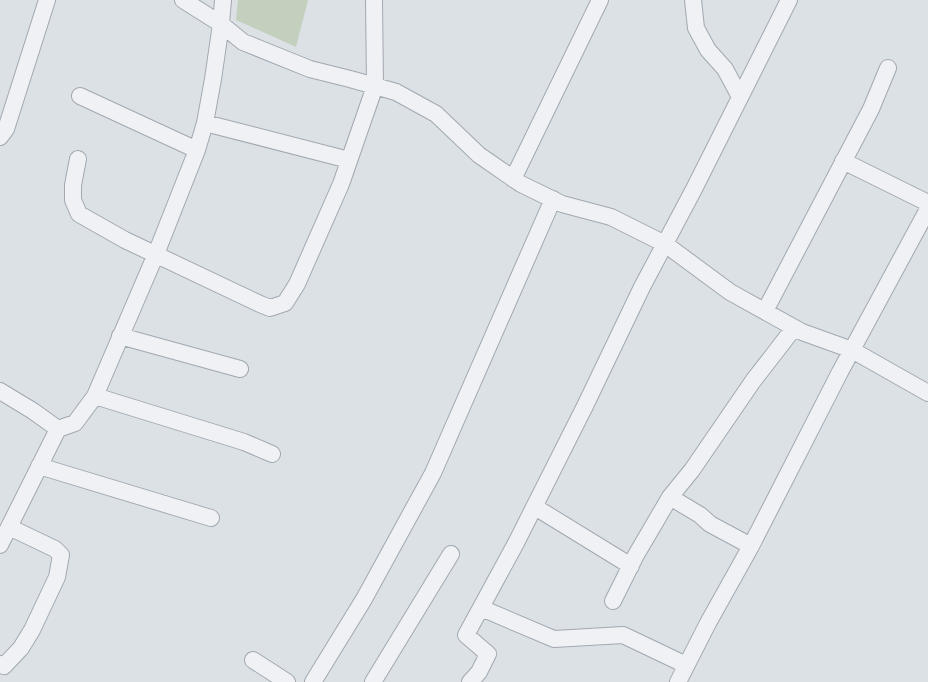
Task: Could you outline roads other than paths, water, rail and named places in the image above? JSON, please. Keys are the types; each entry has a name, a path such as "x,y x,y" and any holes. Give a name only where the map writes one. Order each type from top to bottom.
{"street":[{"path":"0,137 6,129 46,0"},
{"path":"183,0 221,24 243,42 310,69 396,92 436,114 479,155 521,184 562,204 611,217 665,244 730,292 802,332 852,350 928,393"},
{"path":"0,545 58,429 75,423 95,396 156,254 197,150 205,123 221,24 223,0"},
{"path":"78,159 73,200 79,214 156,254 270,308 285,303 297,284 341,184 375,86 374,0"},
{"path":"513,179 600,0"},
{"path":"693,0 696,28 708,50 724,69 740,97"},
{"path":"470,682 479,672 488,654 466,635 516,544 585,406 642,287 789,0"},
{"path":"765,311 871,109 888,68"},
{"path":"80,96 197,150"},
{"path":"205,123 349,160"},
{"path":"843,161 928,203"},
{"path":"313,682 364,599 433,473 553,199"},
{"path":"678,682 751,546 852,350 928,209"},
{"path":"613,601 630,566 670,497 692,470 753,381 794,328"},
{"path":"120,336 240,369"},
{"path":"0,391 33,411 58,429"},
{"path":"95,396 244,442 272,454"},
{"path":"39,466 211,518"},
{"path":"670,497 700,515 710,524 751,546"},
{"path":"535,506 630,566"},
{"path":"0,664 4,666 21,648 32,630 57,577 61,555 55,549 9,527"},
{"path":"373,682 451,554"},
{"path":"481,608 554,639 623,635 686,665"},
{"path":"253,660 287,682"}]}
